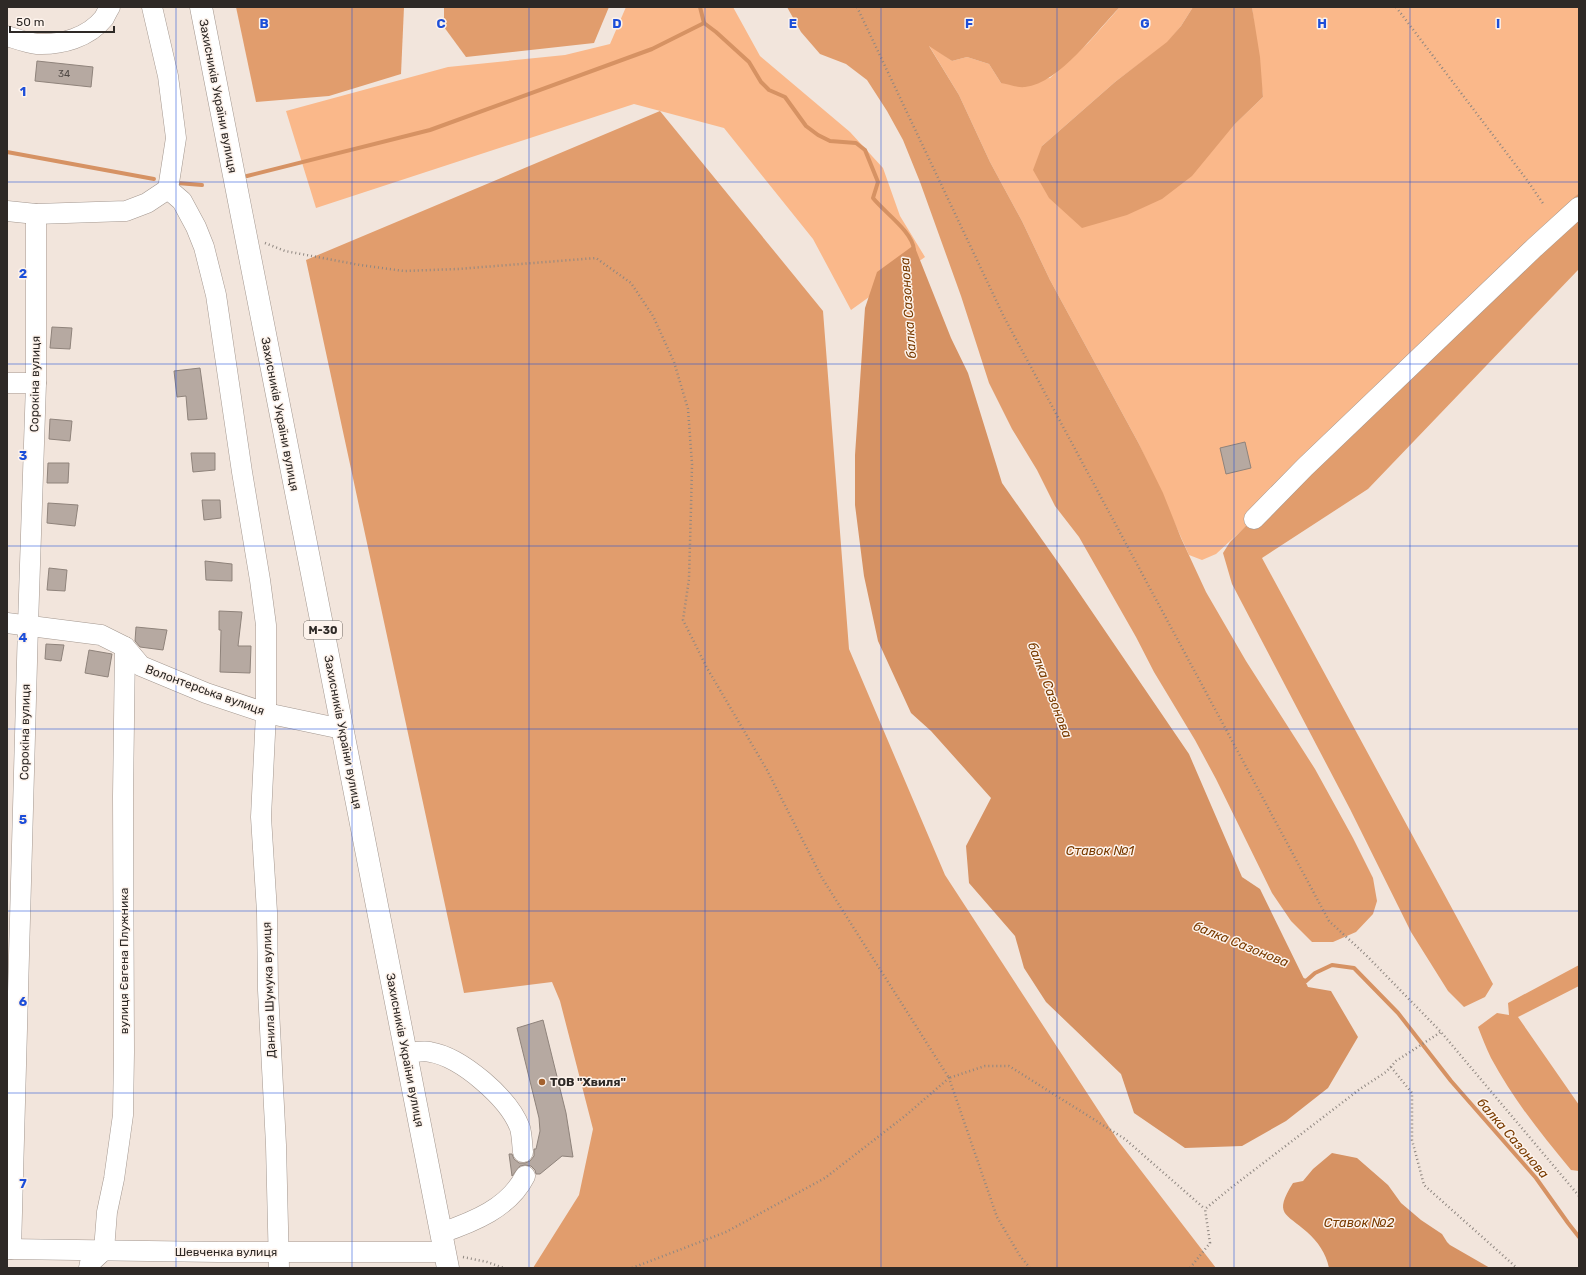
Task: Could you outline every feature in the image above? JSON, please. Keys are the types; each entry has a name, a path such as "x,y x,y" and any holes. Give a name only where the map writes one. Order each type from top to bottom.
{"highway":[{"name":"Захисників України вулиця","path":"201,7 444,1251"}],"street":[{"path":"7,36 36,44 67,42 82,35 103,19 110,7"},
{"path":"7,211 36,214 126,211 146,203 168,189 176,138 168,76 152,7"},
{"name":"Данила Шумука вулиця","path":"168,189 182,201 196,227 204,247 216,295 265,617 266,713 261,817 267,912 268,990 276,1145 278,1260"},
{"path":"1254,518 1311,461 1579,207"},
{"name":"Сорокіна вулиця","path":"9,1249 36,383 36,214"},
{"path":"7,383 36,383"},
{"name":"Волонтерська вулиця","path":"7,623 101,635 125,647 141,666 206,693 266,713 342,729"},
{"name":"вулиця Євгена Плужника","path":"104,1250 107,1212 114,1179 123,1116 123,796 125,647"},
{"path":"406,1053 429,1051 446,1055 482,1080 501,1098 513,1113 520,1128 523,1152"},
{"path":"444,1251 471,1222 508,1200 520,1187 526,1176"},
{"name":"Шевченка вулиця","path":"9,1249 104,1250 278,1260 444,1251"},
{"path":"89,1268 90,1263 104,1250"}],"path":[{"path":"857,7 1004,318 1329,920 1366,955 1441,1032 1579,1196"},
{"path":"1396,7 1527,180 1544,205"},
{"path":"245,234 285,251 360,266 404,271 458,269 596,258 631,283 653,316 674,362 688,409 692,464 691,508 689,579 683,620 707,668 767,770 822,878 949,1078 997,1217 1020,1256 1030,1268"},
{"path":"1205,1209 1232,1186 1360,1089 1386,1072 1396,1061 1441,1032"},
{"path":"632,1268 726,1232 825,1178 905,1116 949,1078 985,1066 1009,1066 1126,1139 1205,1209 1210,1243 1190,1268"},
{"path":"1390,1067 1412,1093 1412,1140 1424,1185 1517,1268"},
{"path":"444,1251 504,1268"}],"shaded area":[{"path":"236,7 404,7 401,74 329,96 256,102"},
{"path":"444,7 609,7 594,43 466,57 444,27"},
{"path":"626,7 733,7 760,56 850,132 883,168 900,216 925,257 851,310 813,239 724,128 634,104 316,208 286,111 448,67 565,55 610,44"},
{"path":"787,7 1120,7 1089,42 1064,66 1051,76 1038,83 1025,87 1001,83 989,64 967,57 952,61 929,46 959,95 990,162 1022,221 1050,280 1139,444 1163,493 1181,538 1206,592 1246,661 1315,769 1373,878 1377,901 1373,914 1356,932 1333,942 1312,942 1291,921 1272,893 1216,779 1195,740 1154,672 1136,637 1079,537 1055,506 1037,470 1012,429 989,383 961,296 920,182 903,140 887,111 867,80 846,64 820,54 801,32"},
{"path":"1120,7 1193,7 1181,26 1167,43 1115,82 1042,146 1234,125 1263,97 1252,7 1579,7 1579,193 1512,258 1254,519 1216,554 1202,560 1189,555 1139,444 1050,280 1022,221 990,162 959,95 928,44 952,61 967,57 989,64 1001,83 1050,78 1088,43"},
{"path":"1193,7 1252,7 1260,57 1263,97 1234,125 1192,176 1162,199 1127,215 1082,228 1049,198 1033,170 1042,146 1115,82 1167,42 1181,26"},
{"path":"660,111 823,311 849,649 945,875 1119,1142 1216,1268 533,1268 579,1195 593,1129 560,1001 552,982 464,993 306,260"},
{"path":"1579,193 1578,270 1368,489 1262,558 1493,984 1485,997 1464,1007 1448,991 1411,932 1350,809 1232,584 1223,553 1230,542 1560,210"},
{"path":"1579,965 1579,986 1518,1017 1579,1105 1579,1171 1571,1170 1538,1130 1518,1102 1491,1058 1478,1027 1497,1013 1509,1015 1508,1003"}],"water":[{"name":"Ставок №1","path":"914,245 951,338 968,373 1002,483 1067,575 1189,754 1242,877 1260,889 1308,987 1331,991 1358,1037 1328,1088 1286,1121 1242,1146 1185,1148 1134,1113 1121,1074 1046,1002 1024,968 1015,936 969,883 966,846 991,798 931,731 911,713 878,641 864,576 855,505 855,455 865,308 877,272"},
{"name":"Ставок №2","path":"1332,1153 1357,1158 1388,1185 1401,1203 1421,1220 1442,1234 1450,1245 1490,1268 1329,1268 1324,1253 1315,1240 1288,1217 1283,1208 1284,1201 1293,1183 1303,1181 1313,1169"}],"building":[{"path":"37,61 93,67 91,87 35,81"},
{"path":"52,327 72,328 70,349 50,348"},
{"path":"200,368 207,419 188,420 186,396 177,397 174,371"},
{"path":"50,419 72,421 70,441 49,439"},
{"path":"1245,442 1251,468 1226,474 1220,448"},
{"path":"191,453 215,453 215,470 193,472"},
{"path":"48,463 69,463 68,483 47,483"},
{"path":"202,500 220,500 221,518 204,520"},
{"path":"48,503 78,505 75,526 47,523"},
{"path":"205,561 232,564 232,581 206,580"},
{"path":"49,568 67,570 65,591 47,590"},
{"path":"219,611 242,612 238,646 251,646 250,673 220,672 221,630 219,630"},
{"path":"136,627 167,630 163,650 140,647 135,641"},
{"path":"46,644 64,645 61,661 45,659"},
{"path":"89,650 112,654 108,677 85,673"},
{"path":"543,1020 566,1113 573,1157 562,1156 540,1174 536,1174 535,1170 531,1166 520,1166 512,1176 509,1154 512,1154 514,1159 519,1163 530,1161 534,1156 534,1149 536,1149 540,1131 539,1118 517,1028"}],"waterway":[{"name":"балка Сазонова","path":"700,7 704,23 749,62 761,82 769,90 785,97 806,126 818,135 830,141 856,143 865,150 878,182 873,198 909,236 914,250"},
{"path":"247,176 430,130 652,49 704,23"},
{"path":"7,152 154,179"},
{"path":"177,183 202,185"},
{"name":"балка Сазонова","path":"1301,979 1306,981 1315,973 1332,965 1354,968 1398,1013 1451,1081 1536,1178 1579,1237"}],"place":[{"name":"ТОВ \"Хвиля\"","path":"542,1082"}]}
